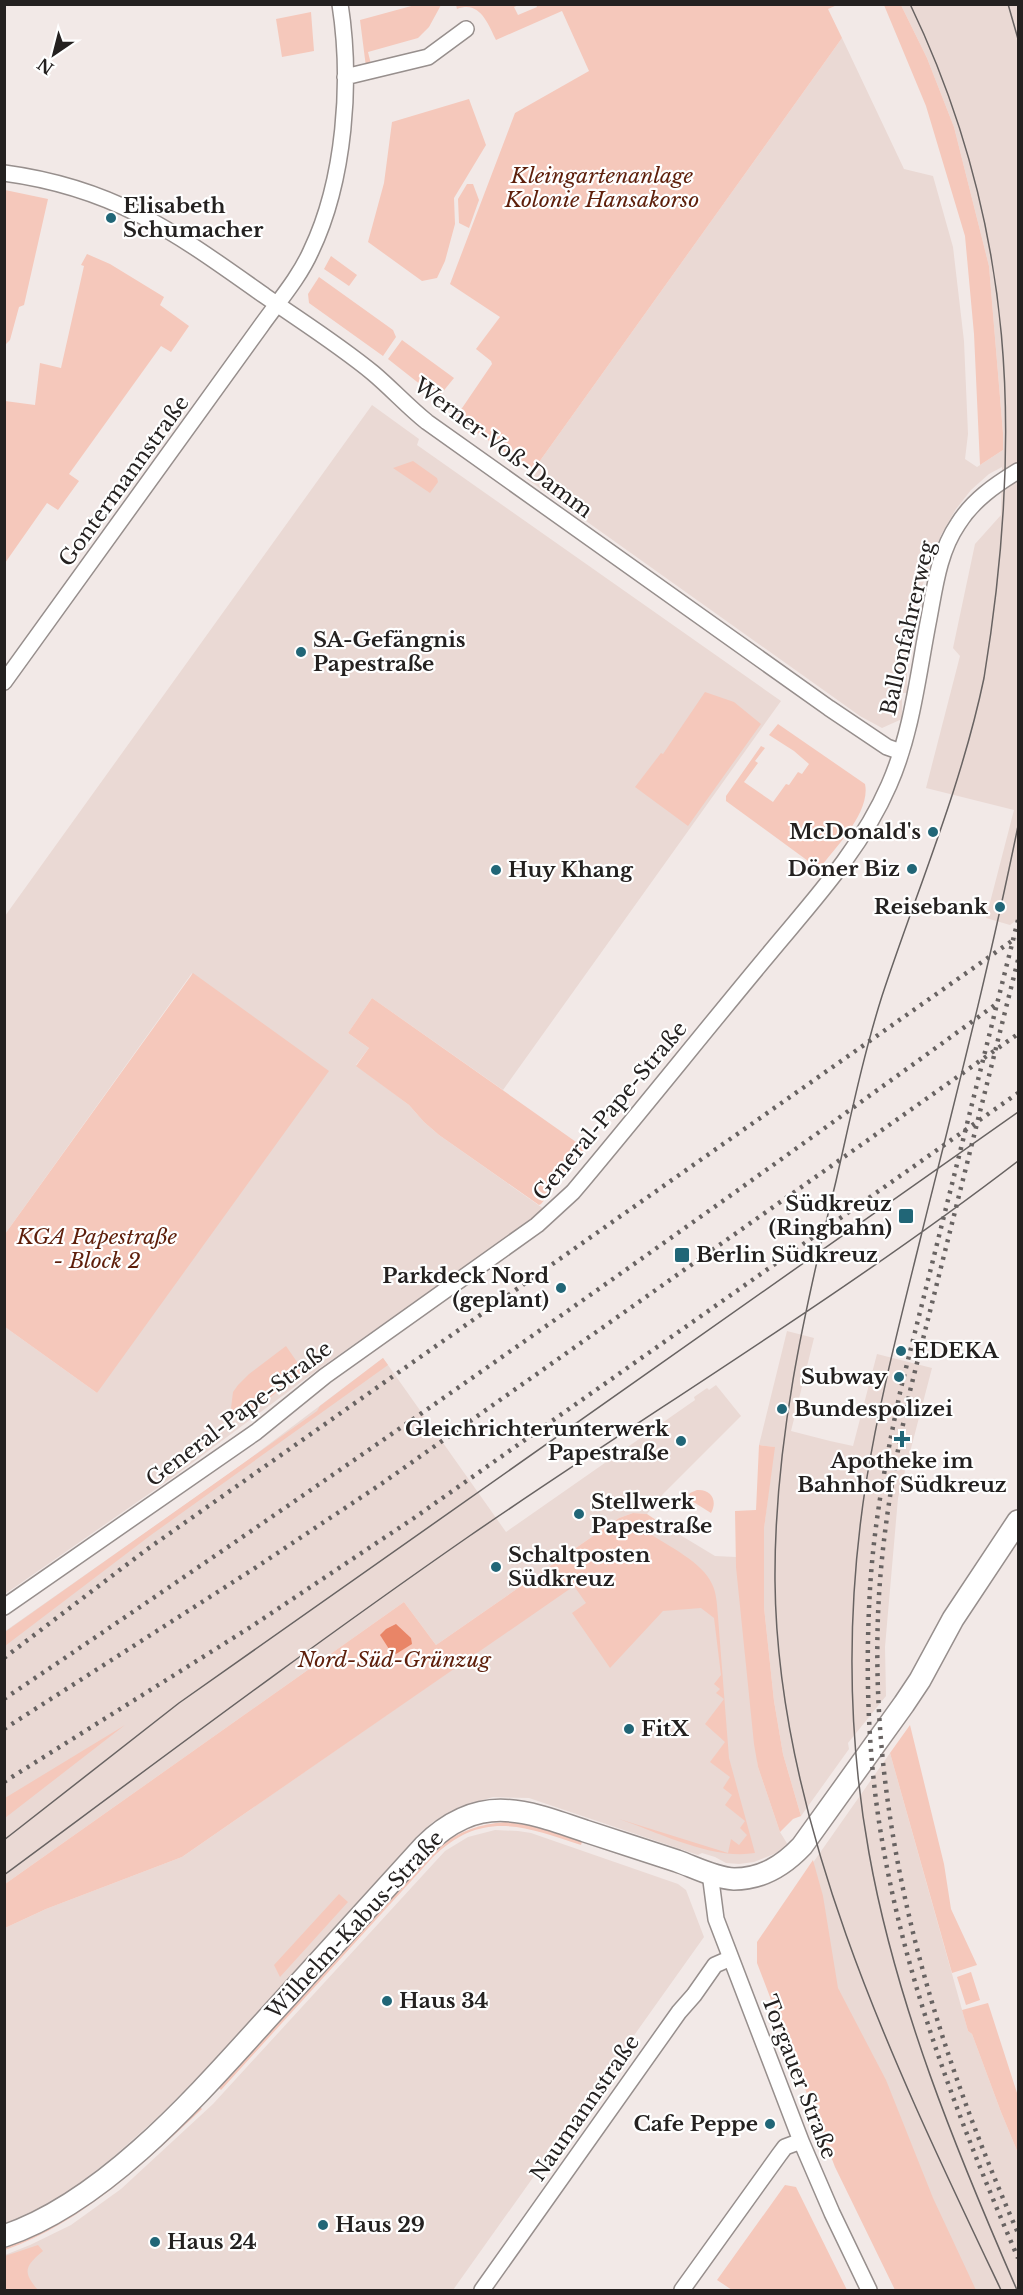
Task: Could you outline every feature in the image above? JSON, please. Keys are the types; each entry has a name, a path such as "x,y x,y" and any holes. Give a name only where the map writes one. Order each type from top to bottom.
{"street":[{"name":"Gontermannstraße","path":"4,682 308,259 327,209 340,148 345,77 340,4"},
{"path":"345,77 429,57 466,28"},
{"name":"Werner-Voß-Damm","path":"4,172 70,185 134,210 182,237 373,374 427,423 829,708 887,747 901,752"},
{"name":"Ballonfahrerweg","path":"901,752 913,706 940,564 945,549 958,523 975,502 991,488 1018,471"},
{"name":"General-Pape-Straße","path":"4,1607 256,1432 325,1376 525,1235 560,1206 848,857 883,799 901,752"},
{"name":"Wilhelm-Kabus-Straße","path":"4,2236 43,2219 76,2199 160,2130 224,2066 424,1846 457,1821 480,1812 495,1810 530,1813 710,1873 736,1879 766,1873 783,1864 801,1846 910,1696 953,1619 1018,1521"},
{"name":"Torgauer Straße","path":"710,1873 716,1919 801,2141 828,2206 869,2290"},
{"name":"Naumannstraße","path":"482,2290 679,2012 715,1965 731,1958"},
{"path":"682,2290 785,2147 801,2141"}],"shaded area":[{"path":"901,5 1018,5 1018,919 1010,925 986,918 1014,810 926,788 960,656 953,648 975,544 1001,515 1002,467 989,474 971,490 956,509 941,535 916,603 907,657 907,693 902,693 902,719 882,728 860,716 527,479 842,38 904,169 933,176 953,247 964,341 968,434 965,459 977,467 1003,450 989,266 954,127 927,58"},
{"path":"372,405 419,439 417,445 781,701 503,1090 372,998 348,1033 369,1048 356,1065 409,1105 439,1135 544,1209 532,1220 320,1368 176,1475 5,1594 5,1327 97,1393 192,973 5,1234 5,916"},
{"path":"787,1331 814,1338 791,1431 830,1441 853,1446 877,1354 932,1368 898,1498 885,1647 886,1696 848,1743 849,1749 801,1816 783,1754 774,1701 764,1607 764,1529 774,1447 759,1445"},
{"path":"383,1358 506,1532 695,1400 694,1397 707,1388 709,1390 716,1385 741,1416 663,1494 647,1514 633,1513 619,1518 436,1645 404,1602 5,1884 4,1632 244,1463"},
{"path":"662,1524 715,1556 736,1557 758,1767 780,1832 788,1845 754,1862 726,1863 715,1857 702,1853 698,1855 529,1798 493,1797 459,1807 433,1822 418,1836 201,2074 157,2118 71,2190 33,2212 5,2224 5,1928 46,1909 182,1857"},
{"path":"396,1624 411,1638 412,1644 396,1654 389,1649 380,1635"},
{"path":"890,1753 968,2031 972,2034 1018,2153 1018,2290 957,2290 791,1894"},
{"path":"495,1830 531,1833 678,1884 686,1890 704,1937 453,2290 5,2290 5,2255 71,2225 121,2189 213,2104 445,1851 468,1837"}],"green space":[{"path":"415,5 441,5 429,27 418,38 368,52 371,64 366,67 360,20"},
{"name":"Kleingartenanlage Kolonie Hansakorso","path":"456,5 519,5 514,7 518,15 537,7 536,5 837,5 828,9 842,38 532,472 456,417 492,364 476,349 500,317 450,284 515,113 589,71 562,11 496,40 482,15 472,8 457,9"},
{"path":"884,5 901,5 927,58 954,127 989,266 1003,450 980,465 974,334 965,236 926,106"},
{"path":"311,12 314,51 282,57 276,19"},
{"path":"469,99 486,145 454,198 455,224 445,261 437,278 422,281 368,242 384,183 392,122"},
{"path":"467,184 473,184 479,200 469,228 459,223 458,199"},
{"path":"5,190 48,199 24,305 19,307 10,340 5,345"},
{"path":"87,254 110,264 164,297 160,305 189,326 171,352 161,346 69,474 79,481 58,510 47,503 5,563 5,401 35,405 40,363 61,368 84,266 81,265"},
{"path":"331,256 357,275 349,286 324,269"},
{"path":"319,277 393,330 396,337 383,356 309,303 308,294"},
{"path":"402,340 454,378 441,394 435,396 388,359"},
{"path":"413,461 437,478 438,482 430,493 393,468"},
{"path":"705,692 734,702 761,724 688,826 635,787 661,753 663,754"},
{"path":"778,724 865,784 863,806 857,818 819,869 726,801 726,796 761,746 765,748 755,761 758,763 744,782 773,802 786,784 789,785 798,772 802,774 809,764 769,735"},
{"name":"KGA Papestraße - Block 2","path":"193,973 329,1071 97,1393 5,1327 5,1234"},
{"path":"372,998 586,1149 541,1204 539,1205 439,1135 409,1105 356,1066 369,1048 348,1033"},
{"path":"286,1346 304,1372 240,1420 231,1408 233,1392 249,1374"},
{"path":"383,1358 388,1365 151,1535 5,1646 5,1632 317,1411 320,1406"},
{"path":"759,1445 775,1447 764,1529 764,1607 774,1701 783,1754 801,1816 793,1819 780,1832 758,1767 754,1744 736,1567 735,1511 756,1510"},
{"path":"697,1490 706,1491 712,1496 714,1504 711,1513 687,1498 690,1493"},
{"name":"Nord-Süd-Grünzug","path":"633,1513 647,1514 662,1524 650,1534 693,1562 708,1576 714,1588 717,1604 729,1758 755,1853 738,1854 721,1853 704,1849 619,1819 728,1853 731,1839 739,1845 747,1835 740,1828 745,1821 725,1805 732,1795 723,1788 730,1777 710,1762 725,1742 705,1724 724,1699 716,1693 720,1689 714,1684 721,1675 714,1618 701,1608 663,1611 610,1668 572,1613 586,1603 574,1586 182,1857 46,1909 5,1928 5,1884 404,1602 436,1645 619,1518"},
{"path":"125,1725 5,1818 5,1798"},
{"path":"910,1725 944,1864 951,1909 977,1965 952,1973 890,1753"},
{"path":"506,1822 534,1826 582,1842 581,1845 540,1832 503,1826 486,1827 468,1833 450,1843 432,1858 221,2090 219,2088 439,1847 470,1829"},
{"path":"813,1860 823,1896 838,1988 886,2080 933,2198 976,2290 895,2290 835,2167 757,1963 757,1942"},
{"path":"339,1894 348,1902 280,1977 274,1965"},
{"path":"971,1972 980,2000 966,2005 957,1977"},
{"path":"988,2003 1018,2096 1018,2153 972,2034 968,2031 962,2010"},
{"path":"200,2107 202,2109 134,2171 86,2208 33,2238 5,2250 5,2247 59,2221 109,2188 156,2149"},
{"path":"785,2185 796,2187 847,2290 732,2290 717,2280"},
{"path":"38,2245 43,2251 29,2265 28,2274 38,2290 5,2290 5,2256"}],"tram line":[{"path":"910,4 945,87 972,169 990,252 1001,335 1006,418 1004,503 996,590 984,678 974,719 951,799 875,1019 802,1329 785,1429 776,1530 775,1581 781,1673 797,1765 820,1856 850,1946 885,2035 1001,2290"},
{"path":"1008,4 1018,39"},
{"path":"1017,2290 950,2130 930,2076 895,1965 869,1853 862,1807 853,1714 852,1668 855,1575 866,1483 878,1418 985,976 1018,826"},
{"path":"4,1840 179,1703 1018,1112"},
{"path":"4,1875 409,1578 884,1259 1018,1161"}],"railway":[{"path":"1018,920 901,1388 875,1538 870,1589 868,1654 869,1718 878,1814 894,1899 907,1952 938,2056 976,2158 1018,2258"},
{"path":"4,1658 146,1550 1016,938"},
{"path":"1018,960 910,1391 889,1502 878,1615 878,1695 884,1775 896,1854 913,1932 934,2008 959,2084 1018,2233"},
{"path":"4,1699 505,1355 753,1180 999,1002"},
{"path":"4,1729 255,1568 384,1482 1018,1034"},
{"path":"4,1782 249,1628 414,1518 1018,1093"}],"place":[{"name":"Elisabeth Schumacher","path":"111,218"},
{"name":"SA-Gefängnis Papestraße","path":"301,652"},
{"name":"McDonald's","path":"933,832"},
{"name":"Döner Biz","path":"912,869"},
{"name":"Huy Khang","path":"496,870"},
{"name":"Reisebank","path":"1000,907"},
{"name":"Südkreuz (Ringbahn)","path":"906,1216"},
{"name":"Berlin Südkreuz","path":"682,1255"},
{"name":"Parkdeck Nord (geplant)","path":"561,1288"},
{"name":"EDEKA","path":"901,1351"},
{"name":"Subway","path":"899,1377"},
{"name":"Bundespolizei","path":"782,1409"},
{"name":"Apotheke im Bahnhof Südkreuz","path":"902,1439"},
{"name":"Gleichrichterunterwerk Papestraße","path":"681,1441"},
{"name":"Stellwerk Papestraße","path":"579,1514"},
{"name":"Schaltposten Südkreuz","path":"496,1567"},
{"name":"FitX","path":"629,1729"},
{"name":"Haus 34","path":"387,2001"},
{"name":"Cafe Peppe","path":"770,2124"},
{"name":"Haus 29","path":"323,2225"},
{"name":"Haus 24","path":"155,2242"}]}
